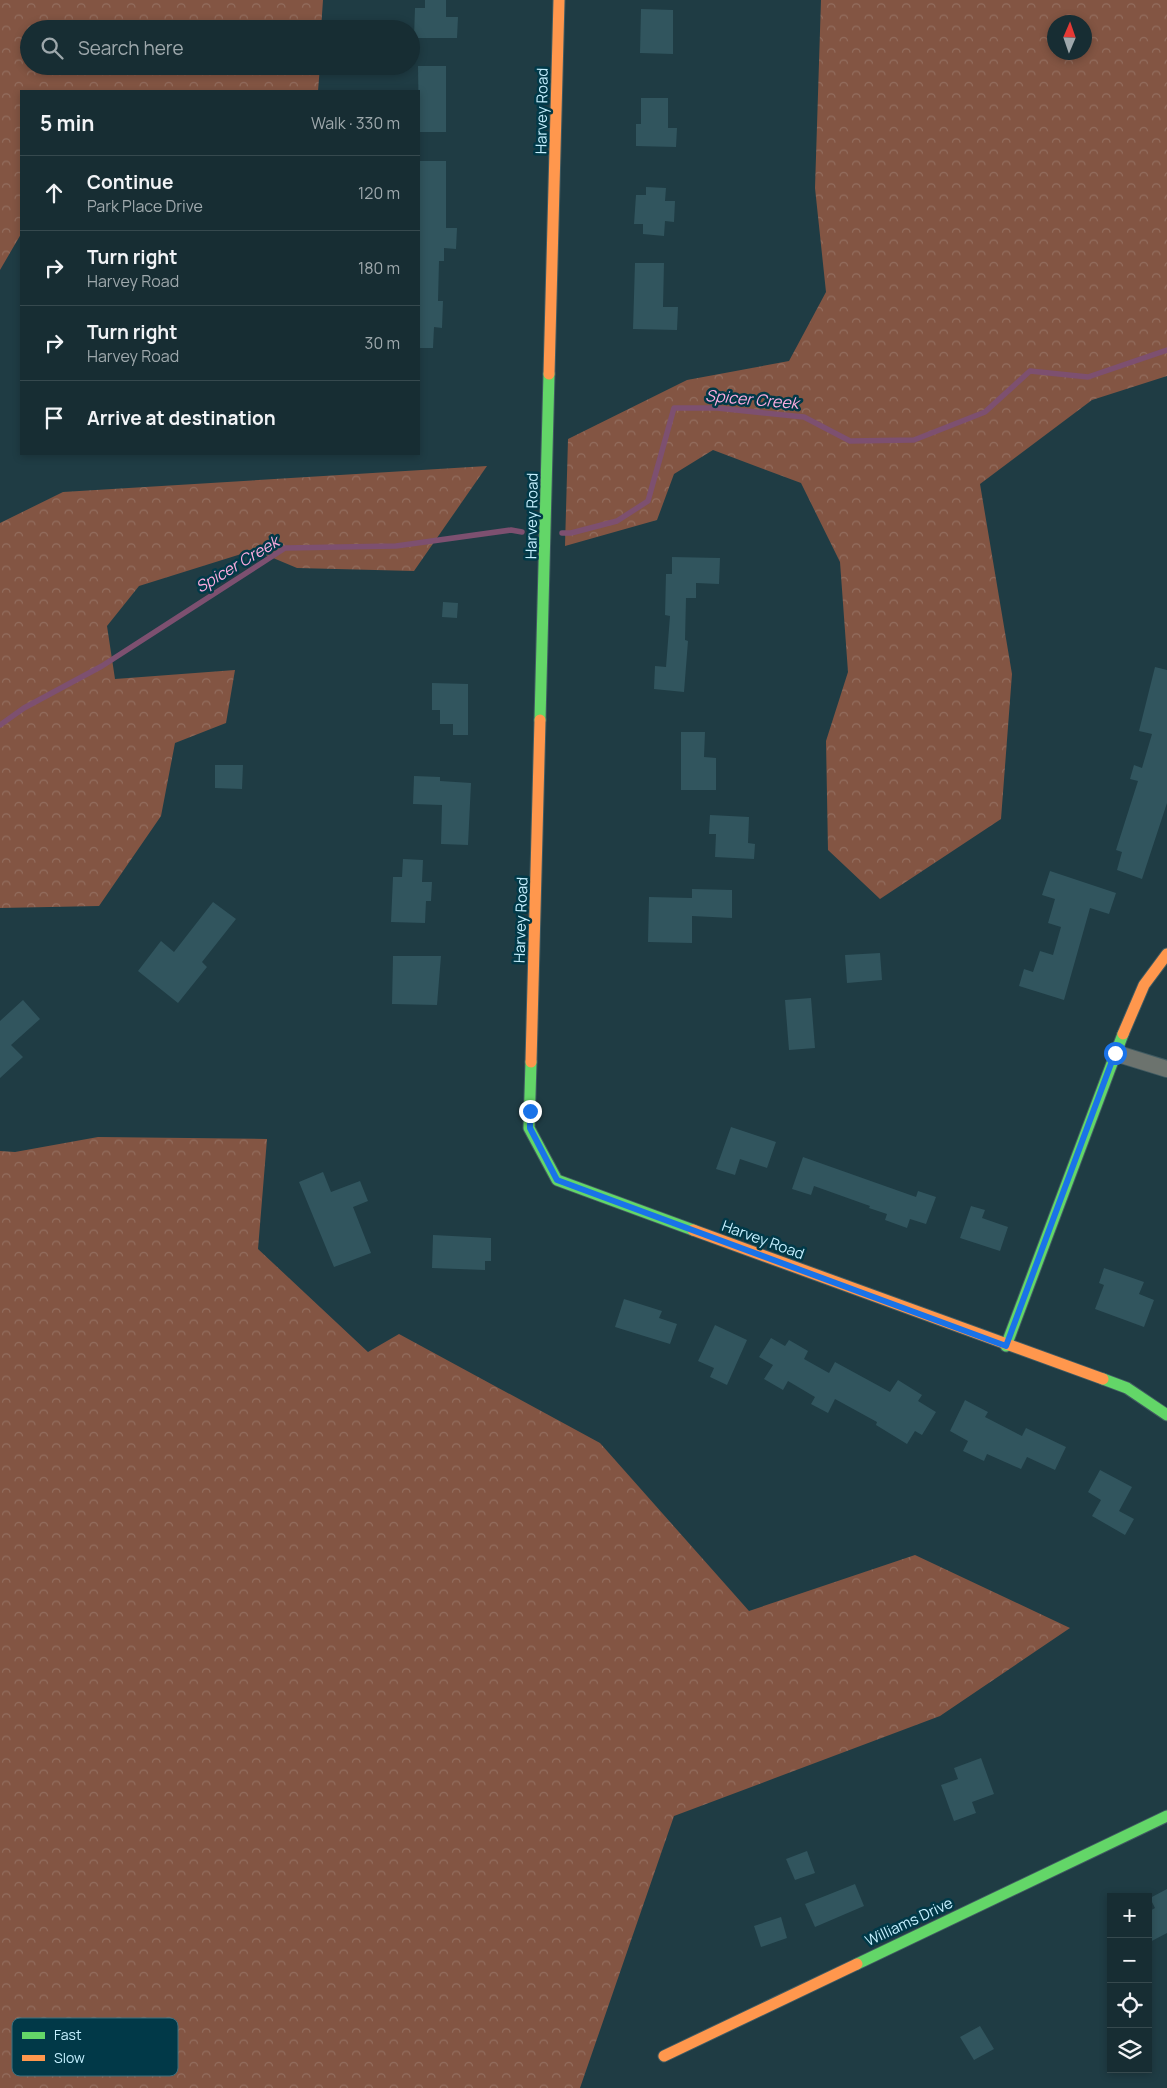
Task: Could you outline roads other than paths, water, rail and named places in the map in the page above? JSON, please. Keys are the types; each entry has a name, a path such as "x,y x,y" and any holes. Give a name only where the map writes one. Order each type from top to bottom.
{"street":[{"name":"Harvey Road","path":"559,0 530,1128 557,1180 1006,1346 1127,1388 1167,1415"},
{"path":"1006,1346 1115,1053 1144,985 1167,954"},
{"path":"1115,1053 1167,1069"},
{"name":"Williams Drive","path":"664,2056 1167,1816"}],"waterway":[{"name":"Spicer Creek","path":"562,533 571,533 617,521 648,501 674,408 717,408 804,417 850,441 914,440 985,412 1030,371 1088,377 1167,350"},
{"name":"Spicer Creek","path":"0,725 24,708 102,666 285,548 396,546 511,530 522,532"}]}
